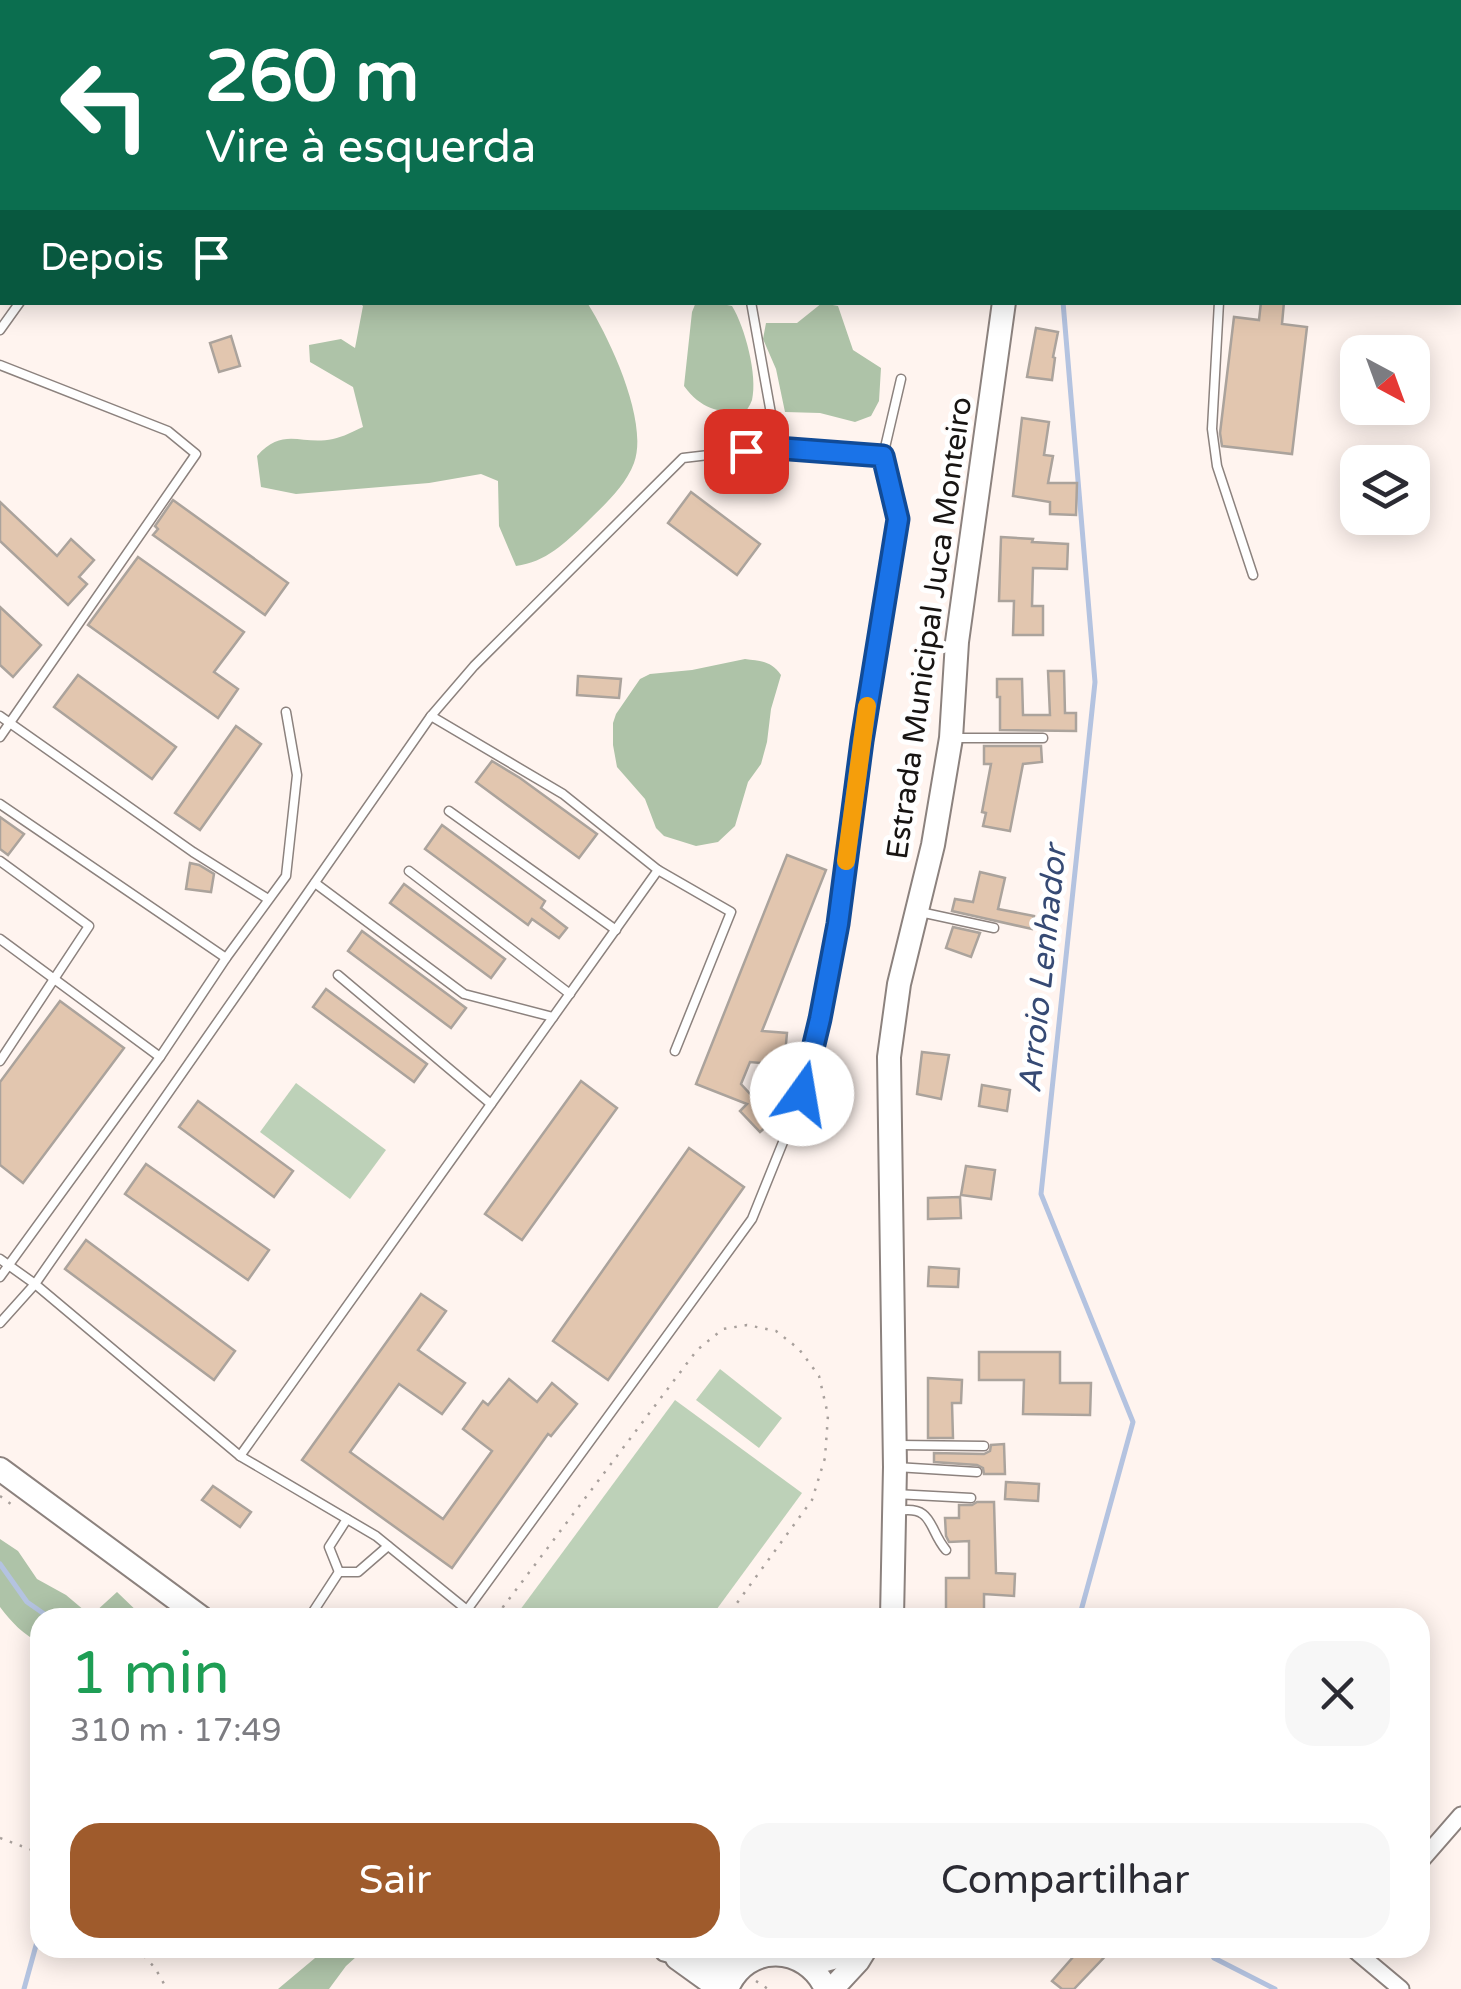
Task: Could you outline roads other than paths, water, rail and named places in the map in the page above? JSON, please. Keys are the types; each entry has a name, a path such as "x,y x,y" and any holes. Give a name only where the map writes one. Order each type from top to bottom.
{"street":[{"name":"Estrada Municipal Juca Monteiro","path":"892,1608 889,1056 898,984 933,845 951,738 957,642 1004,305"},
{"path":"0,1469 188,1608"},
{"path":"1430,1851 1461,1815"},
{"path":"681,1958 728,1983 756,1958"},
{"path":"795,1958 808,1964 829,1989 857,1958"},
{"path":"808,1964 833,1958"},
{"path":"1364,1958 1401,1989"}],"lane":[{"path":"0,330 18,305"},
{"path":"752,305 777,448"},
{"path":"1219,305 1212,429 1217,466 1253,575"},
{"path":"0,365 168,431 196,454 0,738"},
{"path":"468,1608 752,1219 802,1094 838,924 862,741 898,519 883,456 901,379"},
{"path":"0,1323 35,1284 431,716 474,666 683,458 777,448 883,456"},
{"path":"0,1278 286,876 297,775 286,712"},
{"path":"0,716 193,852 268,899"},
{"path":"431,716 563,794 658,870 730,912 675,1051"},
{"path":"951,738 1043,738"},
{"path":"0,804 226,958"},
{"path":"448,810 616,930"},
{"path":"0,861 89,926 0,1061"},
{"path":"240,1456 658,870"},
{"path":"409,872 570,994"},
{"path":"314,883 464,994 553,1017"},
{"path":"917,911 994,928"},
{"path":"0,939 160,1058"},
{"path":"338,975 492,1104"},
{"path":"0,1259 240,1456 388,1546 465,1608"},
{"path":"894,1456 984,1446"},
{"path":"894,1456 977,1472"},
{"path":"894,1503 971,1498"},
{"path":"894,1503 920,1511 929,1519 946,1550"},
{"path":"339,1572 328,1548 347,1519"},
{"path":"339,1572 358,1572 388,1546"},
{"path":"315,1608 339,1572"}],"waterway":[{"name":"Arroio Lenhador","path":"1063,305 1095,682 1041,1194 1133,1422 1082,1608"},
{"path":"0,1564 36,1608"},
{"path":"24,1989 33,1958"},
{"name":"Arroio Lenhador","path":"1214,1958 1275,1989"}]}
